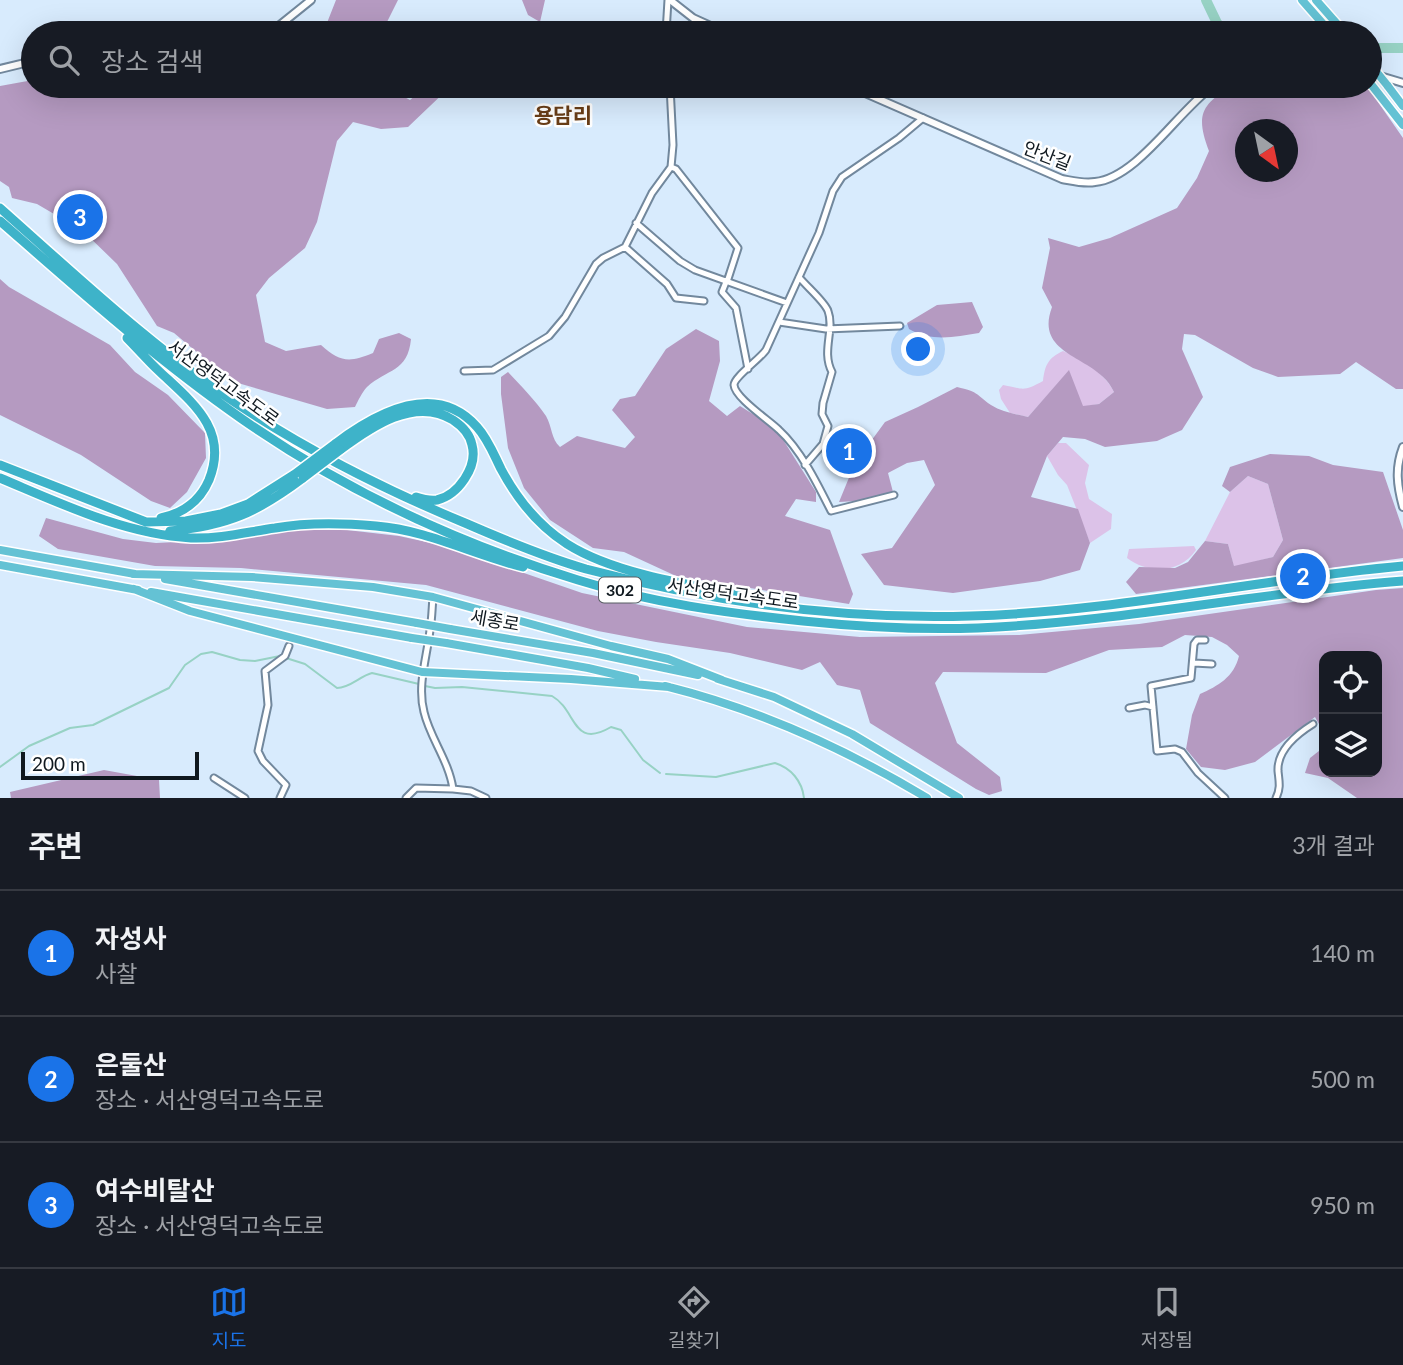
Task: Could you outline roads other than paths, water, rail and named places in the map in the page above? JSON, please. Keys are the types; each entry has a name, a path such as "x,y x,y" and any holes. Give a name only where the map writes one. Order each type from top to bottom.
{"highway":[{"path":"1302,0 1320,21"},
{"path":"1316,0 1334,21"},
{"path":"1382,79 1403,106"},
{"path":"1382,98 1403,125"},
{"name":"서산영덕고속도로","path":"0,208 135,327 248,411 376,483 501,539 583,568 731,600 908,617 1043,612 1403,566"},
{"name":"서산영덕고속도로","path":"0,220 187,379 244,421 309,462 429,525 580,581 658,600 732,613 835,624 923,628 1045,624 1403,581"},
{"path":"91,300 194,404 208,422 215,445 214,467 197,500 169,516 146,522"},
{"path":"147,533 185,530 231,520 253,512 275,499 299,476 372,419 401,406 430,402 456,411 477,427 527,507 542,525 595,559 659,577 834,612"},
{"path":"338,447 385,421 419,411 442,414 467,433 473,447 472,463 464,481 438,500 425,500 376,483"},
{"path":"0,465 146,522 186,521 221,514 248,504 299,476"},
{"path":"0,478 90,516 147,533 206,537 233,536 277,527 312,524 379,526 427,535 499,561 580,581"},
{"name":"세종로","path":"0,550 593,653 722,680 774,697 852,734 959,798"},
{"path":"0,565 134,589 190,611 423,676 571,679 669,687"},
{"path":"133,574 293,580 373,587 433,597 668,659 722,680"},
{"name":"세종로","path":"134,589 588,668 669,687 750,713 847,752 927,798"}],"street":[{"path":"285,21 311,0"},
{"path":"667,21 669,0"},
{"path":"669,0 700,21"},
{"path":"0,69 21,64"},
{"path":"1382,77 1403,83"},
{"path":"464,370 493,370 549,337 565,317 596,264 625,247 652,193 671,167 673,131 671,98"},
{"name":"안산길","path":"877,98 1062,179 1096,183 1110,179 1135,164 1199,98"},
{"path":"894,495 831,511 816,480 782,432 736,391 734,384 736,378 759,360 766,350 819,233 833,191 842,177 923,118"},
{"path":"671,167 676,169 738,248 722,292 736,308 748,369"},
{"path":"636,223 680,261 695,270 787,303"},
{"path":"625,247 667,284 676,298 704,301"},
{"path":"799,277 828,309 831,323 829,365 832,372 822,414 828,426 823,444 805,466"},
{"path":"779,322 829,329 900,326"},
{"path":"1403,447 1396,477 1403,507"},
{"path":"433,597 423,676 422,708 452,778 453,789"},
{"path":"1205,640 1197,640 1194,644 1191,678 1151,685 1157,751 1175,749 1182,752 1198,773 1225,798"},
{"path":"280,798 286,785 262,761 258,751 268,705 265,671 283,658 289,646"},
{"path":"1194,663 1212,664"},
{"path":"1129,708 1145,705 1153,707"},
{"path":"1276,798 1279,791 1280,756 1297,735 1314,724"},
{"path":"214,778 245,798"},
{"path":"406,798 416,788 471,791 486,798"}],"waterway":[{"path":"1206,0 1216,21"},
{"path":"1382,48 1403,48"},
{"path":"0,767 29,746 70,728 93,725 169,688 185,665 201,654 212,652 255,661 280,656"},
{"path":"286,658 305,664 337,688 372,673 419,684"},
{"path":"425,686 552,696 560,702 582,731 589,734 598,733 611,727 621,730 643,760 660,773"},
{"path":"666,774 716,777 775,763 795,776 804,798"}],"place":[{"name":"여수비탈산","path":"80,217"},
{"name":"자성사","path":"849,451"},
{"name":"은둘산","path":"1303,576"}],"district":[{"name":"용담리","path":"563,116"}]}
